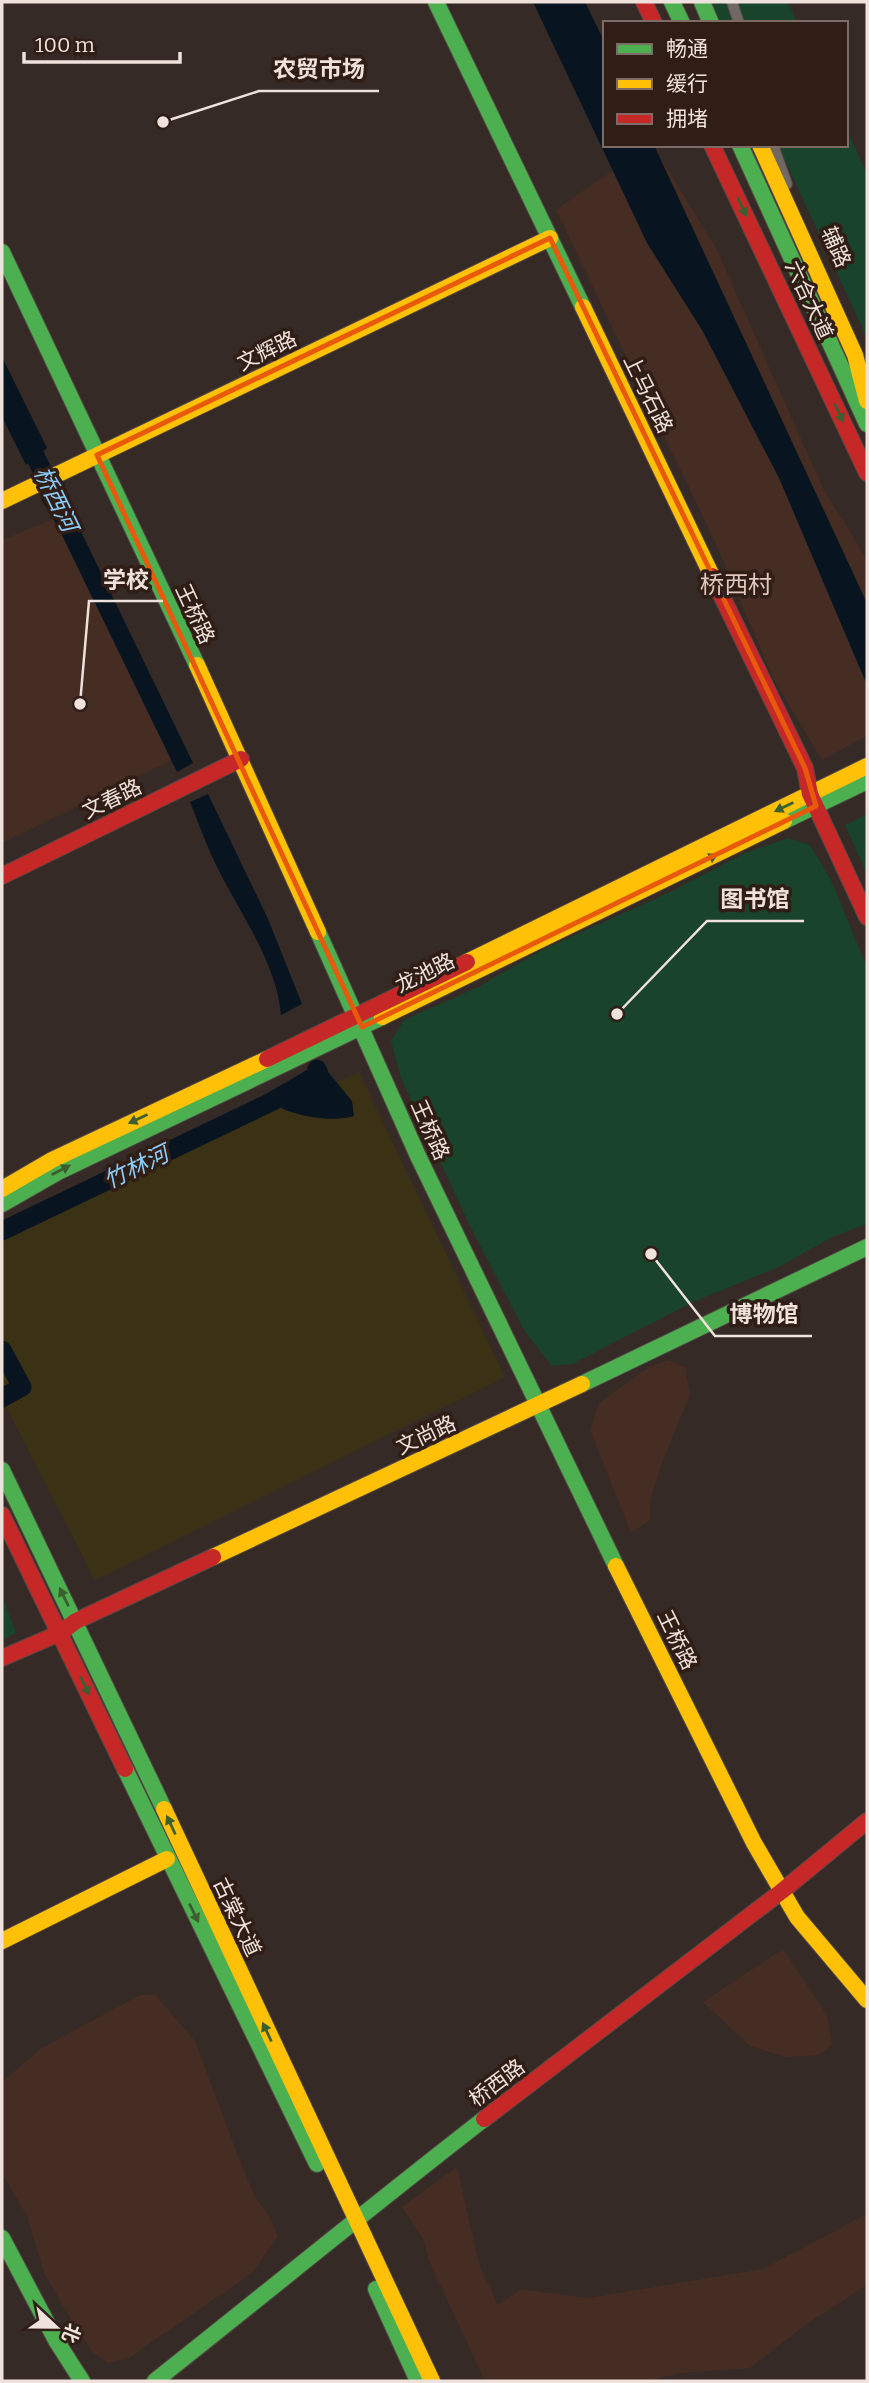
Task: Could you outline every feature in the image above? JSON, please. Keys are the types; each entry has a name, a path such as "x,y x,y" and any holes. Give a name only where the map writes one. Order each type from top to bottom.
{"main road":[{"name":"上马石路","path":"436,2 805,768 813,800"},
{"path":"644,2 653,21"},
{"path":"672,2 681,21"},
{"path":"702,2 710,21"},
{"name":"六合大道","path":"713,147 867,473"},
{"name":"六合大道","path":"741,147 867,424"},
{"path":"761,147 855,355 867,401"},
{"name":"文辉路","path":"2,501 550,238"},
{"name":"王桥路","path":"2,252 241,760 418,1156 537,1406 754,1843 797,1917 867,2000"},
{"name":"文春路","path":"2,876 241,760"},
{"name":"龙池路","path":"2,1204 58,1172 813,800 867,766"},
{"name":"龙池路","path":"813,800 867,781"},
{"path":"813,800 867,917"},
{"name":"龙池路","path":"2,1189 52,1160 360,1022"},
{"name":"文尚路","path":"2,1658 60,1633 76,1621 537,1406 867,1247"},
{"name":"古棠大道","path":"2,1470 76,1621 350,2222 418,2381"},
{"name":"古棠大道","path":"2,1515 167,1858 432,2381"},
{"name":"桥西路","path":"155,2381 295,2270 350,2222 782,1891 867,1821"},
{"path":"2,1941 167,1858"},
{"path":"2,2238 57,2342 82,2381"}],"street":[{"path":"732,2 738,21"},
{"name":"辅路","path":"774,147 867,362"},
{"path":"779,163 782,197"}],"highlighted area":[{"path":"550,238 805,768 816,806 362,1027 97,455"}],"shaded area":[{"path":"655,149 716,248 823,488 867,560 867,736 822,760 774,680 716,544 556,210 601,178"},
{"path":"58,517 184,754 2,843 2,540"},
{"path":"669,1360 685,1367 690,1395 661,1465 650,1501 650,1520 631,1533 590,1430 599,1403 649,1367"},
{"path":"783,1949 827,2015 832,2044 819,2055 786,2057 750,2046 703,2002"},
{"path":"155,1994 195,2041 255,2197 269,2216 278,2237 252,2273 129,2358 109,2363 93,2353 44,2273 27,2216 2,2173 2,2082 40,2049 140,1995"},
{"path":"457,2167 479,2264 498,2305 521,2289 588,2298 763,2269 867,2214 867,2285 807,2324 750,2368 681,2373 648,2381 485,2381 429,2261 424,2240 402,2207"}],"green space":[{"path":"711,2 788,2 796,21 720,21"},
{"path":"848,132 867,174 867,338 779,147 848,147"},
{"path":"867,814 867,874 845,825"},
{"path":"788,838 810,845 831,880 867,967 867,1224 832,1237 779,1267 693,1302 572,1364 552,1366 525,1332 470,1226 401,1078 391,1041 404,1020 478,987 544,949 668,893 745,853"},
{"path":"2,1596 16,1633 2,1640"}],"sand":[{"path":"359,1072 505,1377 95,1580 2,1399 2,1235"}],"water":[{"path":"533,2 585,2 603,39 603,147 655,147 867,603 867,685 779,478 702,330 647,243"},
{"path":"2,357 47,448 26,465 2,417"},
{"path":"66,488 74,517 193,763 177,772 58,527 41,499"},
{"path":"208,794 268,919 302,1004 281,1015 273,977 265,958 217,867 190,802"},
{"path":"329,1073 352,1101 354,1116 334,1119 311,1117 288,1111 271,1102 297,1083 312,1076"}],"waterway":[{"name":"桥西河","path":"2,387 64,516"},
{"name":"竹林河","path":"2,1231 271,1102 319,1074 317,1069"},
{"name":"竹林河","path":"2,1350 22,1387 2,1398"}],"traffic: fast":[{"path":"436,2 583,307"},
{"path":"672,2 681,21"},
{"path":"702,2 710,21"},
{"path":"741,147 867,424"},
{"path":"2,252 197,665"},
{"path":"784,821 867,781"},
{"path":"318,932 418,1156 616,1566"},
{"path":"2,1204 58,1172 382,1017"},
{"path":"582,1384 867,1247"},
{"path":"2,1470 164,1809"},
{"path":"125,1769 317,2164"},
{"path":"155,2381 484,2119"},
{"path":"2,2238 57,2342 82,2381"},
{"path":"376,2289 418,2381"}],"traffic: slow":[{"path":"761,147 855,355 867,401"},
{"path":"2,501 550,238"},
{"path":"583,307 712,576"},
{"path":"197,665 318,932"},
{"path":"467,962 867,766"},
{"path":"382,1017 784,821"},
{"path":"2,1189 52,1160 267,1059"},
{"path":"213,1557 582,1384"},
{"path":"616,1566 754,1843 797,1917 867,2000"},
{"path":"164,1809 432,2381"},
{"path":"2,1941 167,1859"}],"traffic: jam":[{"path":"644,2 653,21"},
{"path":"713,147 867,473"},
{"path":"712,576 805,768 810,794 867,917"},
{"path":"2,876 241,759"},
{"path":"267,1059 467,962"},
{"path":"2,1515 125,1769"},
{"path":"2,1658 60,1633 76,1621 213,1557"},
{"path":"484,2119 782,1891 867,1821"}],"place":[{"name":"农贸市场","path":"163,122"},
{"name":"学校","path":"80,704"},
{"name":"图书馆","path":"617,1014"},
{"name":"博物馆","path":"651,1254"}],"district":[{"name":"桥西村","path":"736,585"}]}
